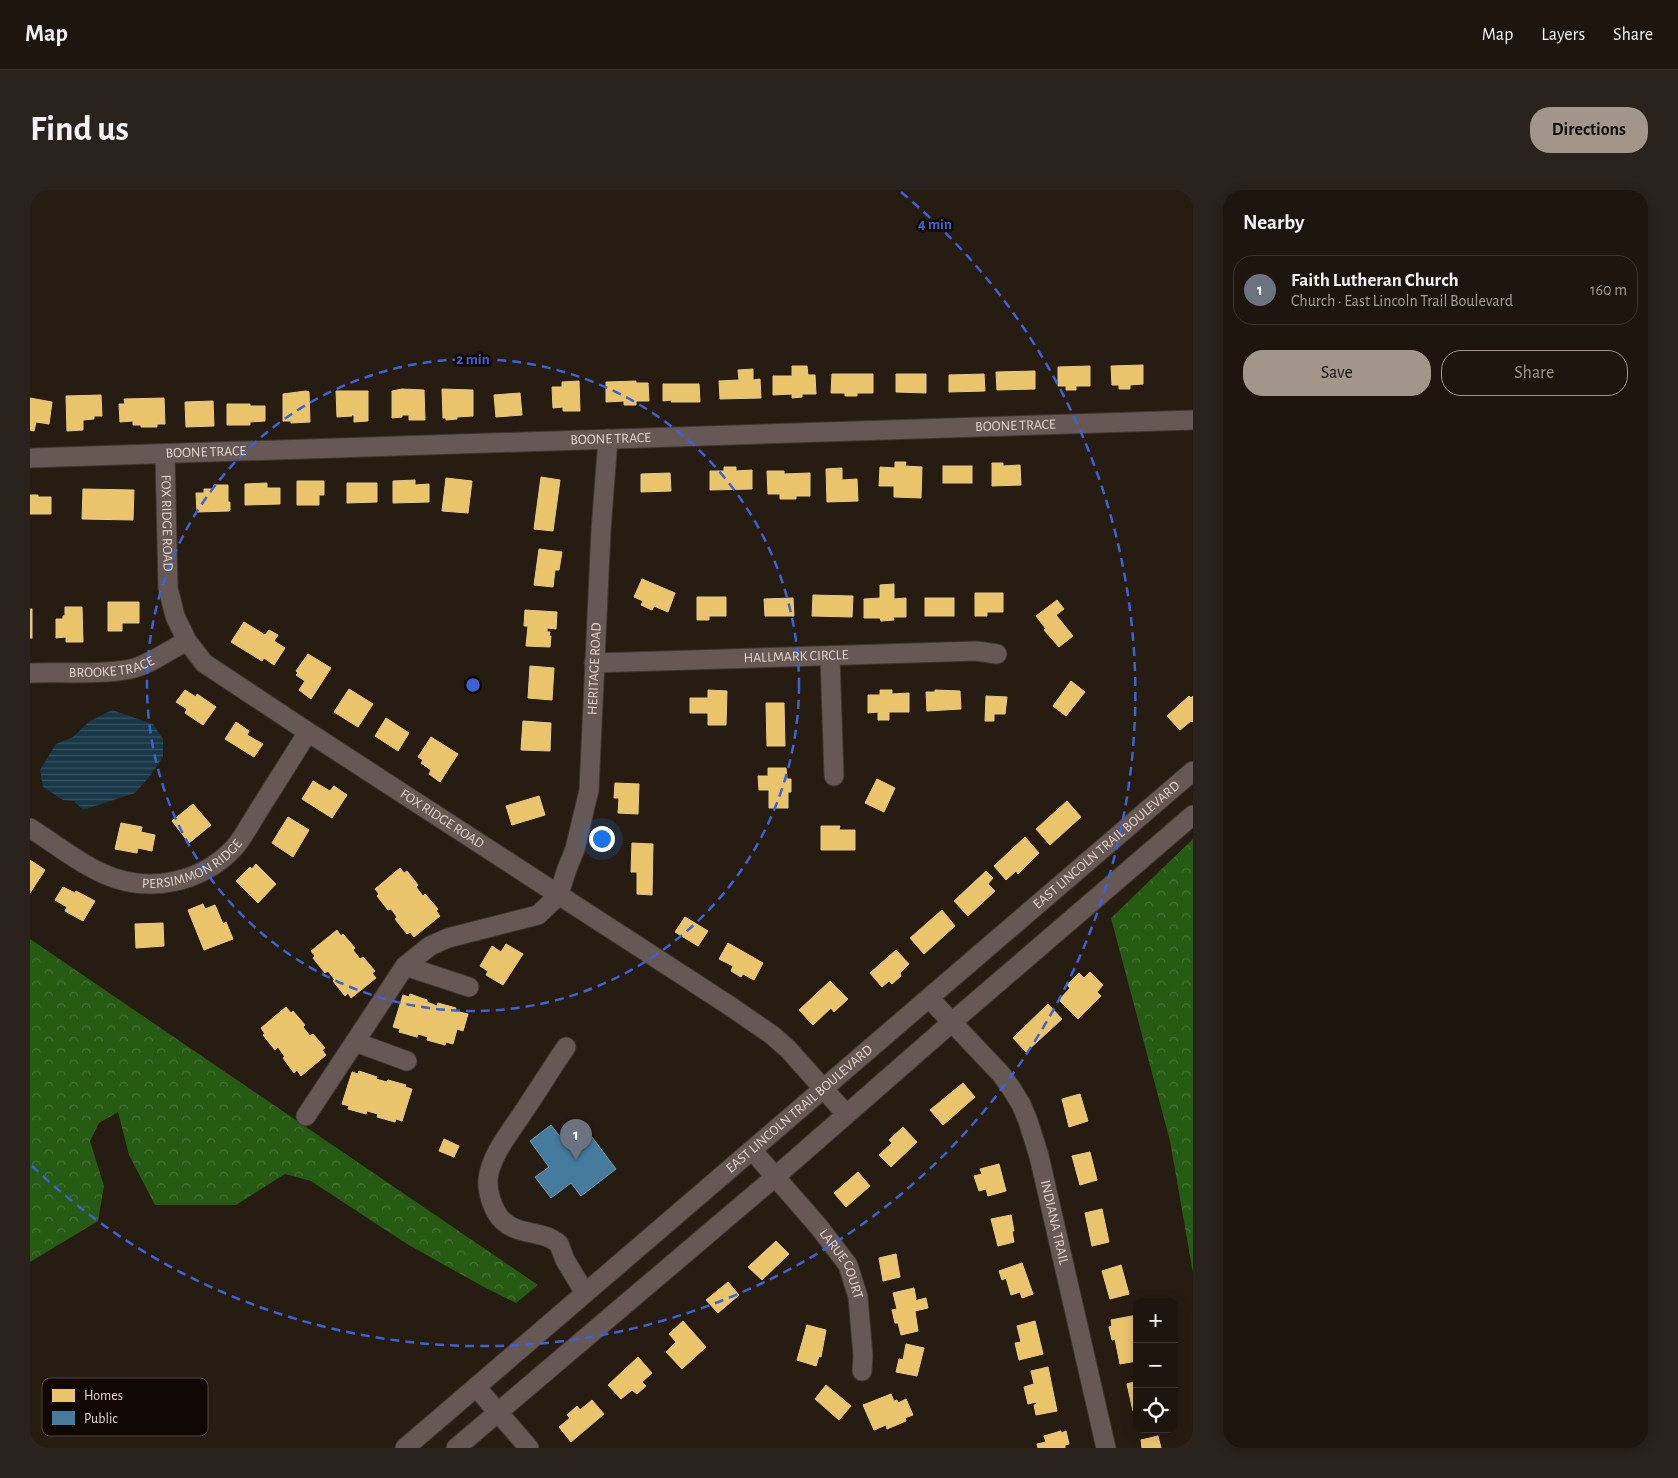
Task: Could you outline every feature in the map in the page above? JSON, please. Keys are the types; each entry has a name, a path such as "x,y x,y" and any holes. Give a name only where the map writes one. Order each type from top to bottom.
{"street":[{"name":"BOONE TRACE","path":"30,458 1193,420"},
{"name":"HERITAGE ROAD","path":"558,896 575,849 589,790 601,530 608,439"},
{"name":"FOX RIDGE ROAD","path":"165,455 168,588 175,616 187,641 204,663 772,1035 798,1059 846,1114"},
{"name":"BROOKE TRACE","path":"30,673 115,671 132,668 145,664 187,641"},
{"name":"HALLMARK CIRCLE","path":"594,663 976,651 997,654"},
{"path":"830,657 834,776"},
{"name":"PERSIMMON RIDGE","path":"30,828 84,864 105,875 129,882 155,885 186,879 214,865 235,847 308,732"},
{"name":"EAST LINCOLN TRAIL BOULEVARD","path":"405,1448 1193,771"},
{"path":"456,1448 775,1176 951,1022 1193,815"},
{"path":"306,1116 405,966 430,946 448,938 538,915 558,896"},
{"path":"405,966 469,987"},
{"name":"INDIANA TRAIL","path":"929,998 1000,1074 1021,1104 1028,1121 1039,1156 1106,1448"},
{"path":"355,1042 407,1061"},
{"path":"566,1046 495,1156 488,1179 489,1191 496,1211 509,1226 549,1238 560,1244 565,1260 585,1293"},
{"name":"LARUE COURT","path":"752,1150 819,1227 848,1265 858,1297 863,1356 862,1371"},
{"path":"476,1387 529,1448"}],"green space":[{"path":"1193,839 1193,1273 1170,1141 1111,918"},
{"path":"30,939 538,1285 516,1303 407,1244 311,1181 285,1174 236,1205 155,1205 129,1155 118,1112 99,1123 90,1141 104,1186 98,1221 30,1262"}],"water":[{"path":"112,710 153,724 163,739 163,757 135,793 83,810 74,801 63,800 43,787 40,770 56,744 73,737 90,721"}],"building: Homes":[{"path":"1143,365 1143,384 1130,385 1130,389 1119,389 1119,385 1112,385 1111,366"},
{"path":"792,366 807,366 808,375 815,375 816,394 802,394 802,397 792,398 792,394 773,395 773,376 792,376"},
{"path":"1090,366 1090,386 1076,386 1076,390 1066,390 1066,386 1058,386 1058,367"},
{"path":"753,369 753,380 760,379 761,398 720,399 719,381 739,380 738,370"},
{"path":"1035,371 1035,389 997,390 996,372"},
{"path":"832,374 873,374 873,393 857,393 857,396 845,396 845,393 831,393"},
{"path":"896,374 926,374 926,393 896,392"},
{"path":"984,374 985,391 949,392 949,375"},
{"path":"579,381 580,411 563,411 563,407 553,408 552,387 562,387 562,382"},
{"path":"636,381 636,383 648,383 649,401 636,401 636,405 624,405 624,401 606,402 606,382"},
{"path":"663,384 699,384 700,402 663,401"},
{"path":"402,389 424,390 425,420 409,420 409,415 392,418 392,391"},
{"path":"442,389 473,390 473,416 446,420 446,418 443,418"},
{"path":"336,391 368,391 368,421 354,422 354,415 337,417"},
{"path":"309,392 310,422 291,423 291,421 283,421 283,394"},
{"path":"520,393 522,415 496,417 494,395"},
{"path":"101,395 102,416 94,416 94,419 83,420 83,430 67,431 66,396"},
{"path":"30,398 52,402 49,424 36,422 34,431 30,430"},
{"path":"164,398 165,424 157,424 157,427 141,427 141,425 133,425 133,421 120,422 119,404 125,404 124,399"},
{"path":"213,401 214,426 186,427 185,402"},
{"path":"227,404 265,406 265,421 250,422 250,425 227,425"},
{"path":"895,462 906,462 905,466 922,467 921,498 894,497 894,486 879,486 880,467 895,468"},
{"path":"992,463 1003,463 1003,466 1020,465 1021,485 992,486"},
{"path":"943,466 972,466 972,483 943,483"},
{"path":"724,467 736,467 736,471 752,470 752,489 710,490 710,471 724,471"},
{"path":"842,468 842,480 857,479 858,501 827,502 826,469"},
{"path":"767,471 784,471 784,474 810,473 810,496 796,496 796,499 780,499 780,494 768,494"},
{"path":"670,473 671,491 641,492 641,474"},
{"path":"541,477 560,480 553,531 534,529"},
{"path":"446,478 472,481 468,513 442,511"},
{"path":"415,480 415,485 429,484 429,502 393,503 393,481"},
{"path":"297,481 324,481 324,495 319,495 319,505 297,505"},
{"path":"267,483 267,488 280,488 280,504 245,505 245,484"},
{"path":"347,483 377,483 377,502 347,503"},
{"path":"214,485 228,485 230,510 197,512 196,493 204,493 204,489 214,489"},
{"path":"83,489 134,490 133,520 82,519"},
{"path":"30,495 51,497 51,514 30,514"},
{"path":"539,549 562,552 559,570 555,570 553,587 534,585"},
{"path":"642,579 675,593 668,612 654,606 652,610 641,605 643,601 634,597"},
{"path":"894,584 894,599 906,598 906,617 893,617 894,620 881,621 880,618 864,618 864,599 880,598 880,585"},
{"path":"975,593 1003,593 1003,612 987,612 987,616 975,616"},
{"path":"813,595 853,596 852,617 812,616"},
{"path":"697,597 726,597 726,616 709,616 709,620 697,620"},
{"path":"793,598 794,616 765,616 764,599"},
{"path":"925,598 954,598 954,616 925,616"},
{"path":"1057,600 1064,609 1056,615 1073,636 1059,647 1044,630 1046,629 1036,616"},
{"path":"108,602 139,602 139,623 122,623 122,631 108,631"},
{"path":"65,607 82,607 83,642 66,642 66,637 56,638 56,619 63,619"},
{"path":"30,609 32,609 32,638 30,638"},
{"path":"525,610 557,612 556,629 547,628 547,632 550,632 549,636 551,636 550,647 526,646 528,626 524,626"},
{"path":"244,622 265,635 269,630 278,635 274,641 285,648 274,665 264,658 262,661 231,642"},
{"path":"308,654 331,668 311,699 299,690 305,681 296,675 298,673 296,671"},
{"path":"530,666 554,668 552,700 528,698"},
{"path":"1071,681 1085,692 1066,716 1053,706"},
{"path":"349,689 373,704 358,727 334,712"},
{"path":"185,690 196,697 197,694 216,707 203,725 185,713 187,709 176,702"},
{"path":"708,690 727,691 726,725 708,725 708,713 690,713 690,698 708,698"},
{"path":"880,690 892,690 892,694 909,693 909,712 889,712 889,720 878,720 878,712 868,713 868,695 880,695"},
{"path":"935,690 960,691 961,709 927,711 926,692 935,692"},
{"path":"986,696 1007,697 1005,714 994,714 994,721 985,721"},
{"path":"1189,696 1191,698 1193,696 1193,722 1191,721 1180,730 1167,716"},
{"path":"766,703 784,703 785,746 767,746"},
{"path":"386,718 409,733 398,751 375,736"},
{"path":"523,721 551,723 550,751 521,750"},
{"path":"236,722 249,731 247,735 263,744 254,757 225,739"},
{"path":"431,737 458,754 440,782 429,774 431,770 421,763 423,760 418,757"},
{"path":"768,768 786,768 787,779 791,779 791,792 788,792 788,808 769,808 769,790 759,790 758,776 768,776"},
{"path":"877,779 895,788 884,812 865,803"},
{"path":"313,781 330,791 334,786 347,795 332,818 302,799"},
{"path":"615,783 639,784 638,814 618,813 619,798 614,798"},
{"path":"539,796 545,815 512,825 506,806"},
{"path":"1067,801 1081,817 1050,845 1036,829"},
{"path":"193,804 211,825 189,843 172,821"},
{"path":"288,817 309,830 293,857 272,843"},
{"path":"121,823 142,827 141,832 155,835 152,851 138,848 137,853 115,849"},
{"path":"821,826 840,826 839,830 855,830 855,850 821,850"},
{"path":"1025,837 1039,853 1018,874 1016,871 1006,880 994,866"},
{"path":"632,843 653,844 652,895 637,894 637,872 631,872"},
{"path":"30,860 45,870 30,893"},
{"path":"256,864 276,884 258,903 236,881 250,867 252,869"},
{"path":"400,868 404,873 407,871 418,885 416,887 423,896 425,894 438,909 436,911 440,916 414,937 410,932 407,934 395,919 397,917 391,909 388,910 377,896 379,894 375,889"},
{"path":"986,871 993,878 988,884 995,891 968,916 954,901"},
{"path":"63,887 75,893 76,891 95,901 83,921 65,911 67,907 55,900"},
{"path":"203,904 205,909 215,905 223,924 226,922 233,939 204,950 188,910"},
{"path":"942,910 955,926 924,954 910,938"},
{"path":"685,917 708,931 698,946 675,932"},
{"path":"163,923 164,946 136,948 135,924"},
{"path":"337,930 355,948 353,950 360,959 363,957 375,971 372,973 376,978 351,998 348,993 345,996 328,971 325,973 313,958 315,956 311,951"},
{"path":"728,943 763,963 754,980 743,974 741,977 731,971 733,966 719,959"},
{"path":"506,944 523,954 503,985 486,975 488,971 480,966 492,946 501,952"},
{"path":"896,950 909,964 900,973 901,976 892,984 889,981 882,987 870,973"},
{"path":"1090,972 1103,985 1097,992 1101,996 1078,1019 1059,1000 1070,988 1067,985 1079,973 1084,978"},
{"path":"830,981 848,999 834,1012 831,1008 813,1025 799,1010"},
{"path":"410,994 437,1006 438,1003 456,1008 455,1011 468,1014 463,1031 457,1029 453,1044 446,1042 445,1045 427,1040 428,1037 418,1034 417,1037 399,1032 400,1029 393,1027 403,995 409,997"},
{"path":"1048,1004 1062,1019 1026,1052 1013,1038"},
{"path":"286,1007 291,1013 293,1011 305,1025 303,1027 310,1036 313,1034 325,1048 322,1050 326,1055 301,1076 297,1070 294,1073 283,1058 285,1057 278,1047 275,1050 263,1035 265,1034 261,1028"},
{"path":"359,1071 377,1077 376,1079 406,1085 405,1087 412,1089 402,1121 396,1119 395,1122 377,1117 378,1114 367,1111 366,1114 348,1109 349,1106 342,1104 352,1072 358,1074"},
{"path":"963,1083 975,1097 943,1125 930,1110"},
{"path":"1080,1094 1088,1121 1069,1127 1062,1099"},
{"path":"903,1127 917,1142 891,1167 879,1155 892,1143 889,1140"},
{"path":"444,1139 459,1146 454,1157 439,1151"},
{"path":"1090,1152 1097,1180 1080,1185 1072,1156"},
{"path":"999,1164 1006,1191 988,1196 986,1189 979,1191 974,1176 982,1174 980,1169"},
{"path":"858,1172 870,1186 846,1207 834,1193"},
{"path":"1102,1209 1109,1242 1092,1246 1085,1213"},
{"path":"1011,1215 1014,1242 998,1246 991,1219"},
{"path":"776,1241 789,1254 762,1280 748,1267"},
{"path":"896,1254 900,1277 883,1281 879,1258"},
{"path":"1022,1263 1033,1294 1022,1298 1020,1292 1011,1295 1006,1278 1002,1280 999,1271"},
{"path":"1121,1265 1129,1294 1110,1299 1102,1271"},
{"path":"728,1282 739,1295 718,1313 706,1300"},
{"path":"914,1288 916,1299 914,1301 926,1298 928,1308 915,1311 918,1331 901,1335 898,1323 895,1323 892,1310 897,1309 893,1293"},
{"path":"1133,1316 1133,1362 1120,1364 1115,1339 1112,1340 1109,1327 1112,1326 1111,1320"},
{"path":"683,1321 706,1347 682,1369 666,1352 676,1342 669,1334"},
{"path":"1035,1321 1043,1354 1019,1360 1015,1343 1021,1342 1017,1326"},
{"path":"807,1325 826,1330 821,1357 819,1356 816,1366 797,1360"},
{"path":"906,1344 924,1348 917,1376 896,1372 899,1359 903,1360"},
{"path":"638,1357 652,1373 642,1382 646,1386 637,1394 632,1390 621,1399 608,1385"},
{"path":"1048,1367 1057,1411 1036,1415 1034,1405 1037,1404 1036,1402 1028,1404 1024,1387 1034,1384 1031,1371"},
{"path":"1133,1382 1133,1411 1127,1384"},
{"path":"826,1385 851,1406 839,1420 815,1399"},
{"path":"891,1394 894,1401 897,1400 898,1403 906,1399 913,1415 905,1418 906,1421 887,1429 886,1425 874,1430 863,1405"},
{"path":"592,1400 604,1414 571,1442 559,1427 570,1418 567,1415 577,1406 580,1410"},
{"path":"1061,1431 1061,1433 1066,1431 1069,1444 1065,1445 1065,1448 1038,1448 1037,1444 1046,1442 1044,1436"},
{"path":"1158,1436 1161,1448 1142,1448 1141,1440"}],"building: Public":[{"path":"551,1125 572,1152 592,1137 616,1169 581,1196 571,1183 551,1198 535,1177 549,1167 530,1141"}],"place":[{"name":"Faith Lutheran Church","path":"576,1160"}]}
